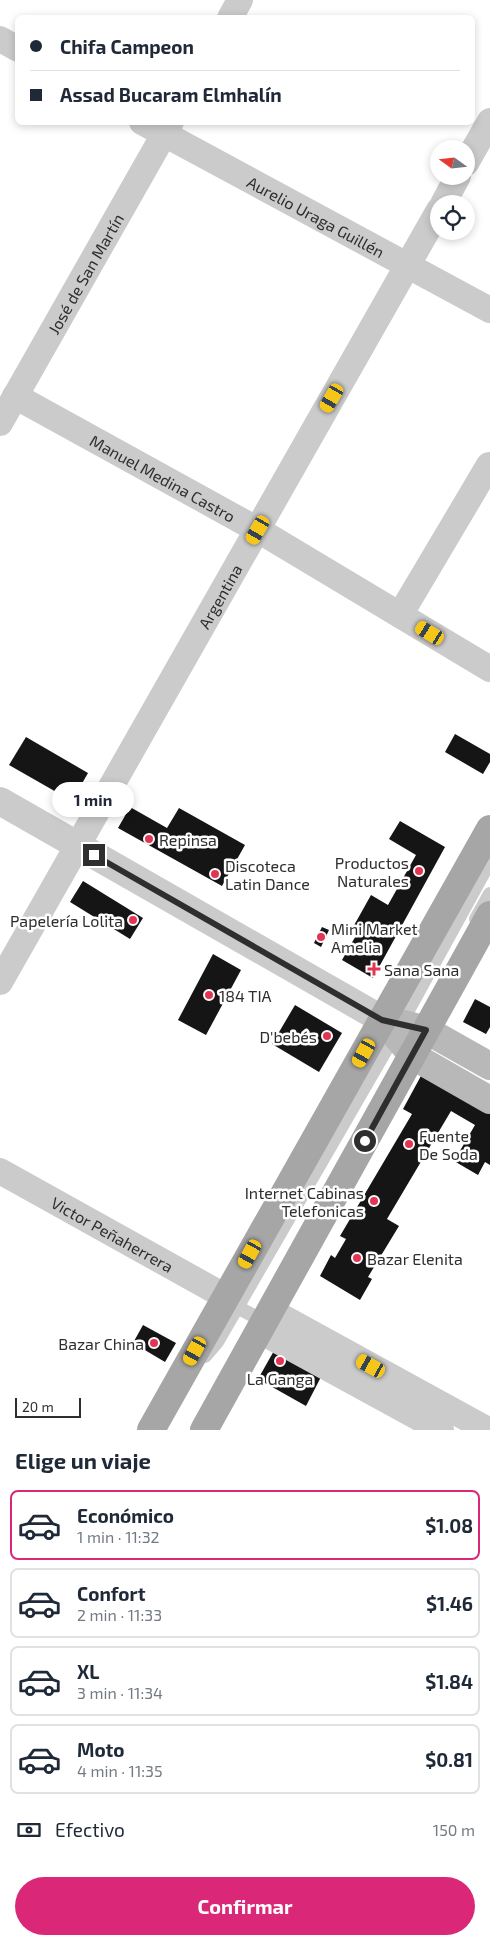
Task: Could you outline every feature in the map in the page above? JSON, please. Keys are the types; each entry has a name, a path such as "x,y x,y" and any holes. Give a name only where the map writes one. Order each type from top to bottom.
{"main road":[{"path":"204,1430 265,1321 405,1034 490,829"},
{"path":"151,1430 168,1399 405,1034 490,915"},
{"path":"405,1034 490,1066"},
{"path":"405,1034 490,1100"}],"street":[{"path":"232,15 240,0"},
{"path":"0,38 15,47"},
{"path":"475,147 490,121"},
{"name":"Aurelio Uraga Guillén","path":"159,127 407,266 490,310"},
{"name":"José de San Martín","path":"0,423 159,127"},
{"name":"Argentina","path":"0,982 430,226"},
{"name":"Manuel Medina Castro","path":"14,396 258,530 490,669"},
{"path":"400,615 489,465"},
{"path":"0,801 405,1034"},
{"name":"Victor Peñaherrera","path":"0,1170 231,1302"},
{"name":"Victor Peñaherrera","path":"265,1321 441,1430"},
{"name":"Victor Peñaherrera","path":"265,1321 488,1430"}],"lane":[{"path":"405,1034 490,861"},
{"path":"405,1034 490,894"},
{"name":"Victor Peñaherrera","path":"231,1302 463,1430"}],"building":[{"path":"455,734 490,754 490,762 483,774 445,752"},
{"path":"26,737 88,773 72,801 9,765"},
{"path":"130,807 167,828 179,808 245,845 222,886 118,828"},
{"path":"400,821 445,847 373,978 342,960 358,932 352,929 371,895 388,905 416,855 389,839"},
{"path":"83,881 143,918 130,939 70,902"},
{"name":"Mini Market Amelia","path":"322,927 329,930 321,947 314,943"},
{"name":"184 TIA","path":"213,954 241,970 206,1035 178,1020"},
{"path":"475,999 490,1007 490,1027 486,1034 463,1022"},
{"path":"295,1005 342,1033 319,1072 272,1044"},
{"path":"422,1074 490,1113 490,1165 485,1162 478,1175 454,1161 475,1125 451,1111 387,1219 399,1226 368,1277 372,1279 360,1300 320,1276 331,1255 335,1258 346,1239 340,1236 412,1114 403,1109"},
{"name":"Bazar China","path":"143,1325 176,1343 165,1362 133,1343"},
{"path":"275,1349 322,1375 306,1406 258,1379"}],"place":[{"name":"Repinsa","path":"149,839"},
{"name":"Productos Naturales","path":"419,871"},
{"name":"Discoteca Latin Dance","path":"215,874"},
{"name":"Papelería Lolita","path":"133,920"},
{"name":"Mini Market Amelia","path":"321,937"},
{"name":"Sana Sana","path":"374,969"},
{"name":"184 TIA","path":"209,995"},
{"name":"D'bebés","path":"327,1036"},
{"name":"Fuente De Soda","path":"409,1144"},
{"name":"Internet Cabinas Telefonicas","path":"374,1201"},
{"name":"Bazar Elenita","path":"357,1258"},
{"name":"Bazar China","path":"154,1343"},
{"name":"La Ganga","path":"280,1361"}],"route":[{"path":"94,855 382,1020 426,1030 365,1141"}]}
